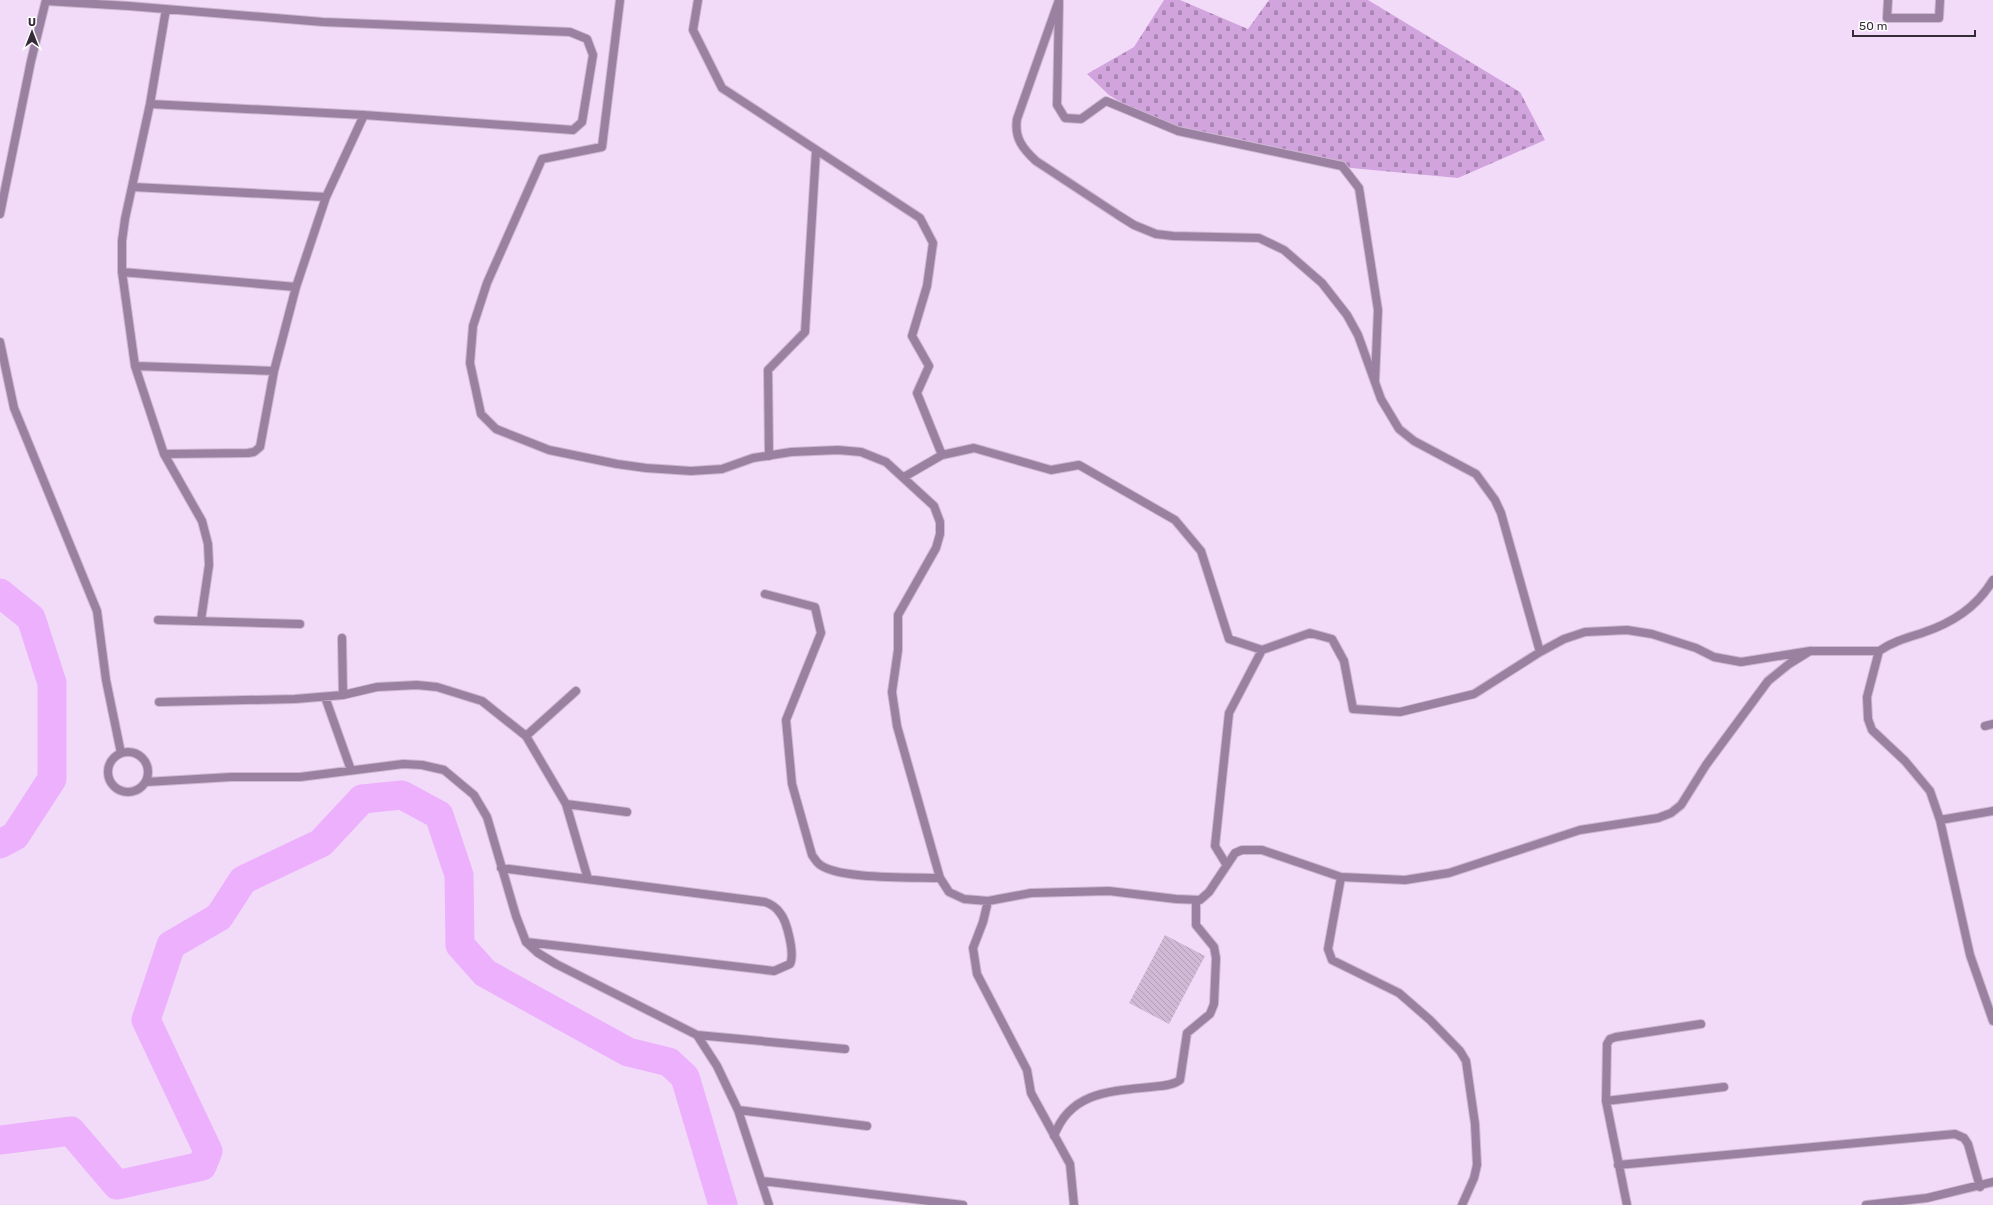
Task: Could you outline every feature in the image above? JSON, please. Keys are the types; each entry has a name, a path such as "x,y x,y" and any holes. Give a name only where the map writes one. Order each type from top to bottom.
{"street":[{"path":"620,0 602,147 542,159 487,283 473,326 470,363 481,414 496,429 533,444 570,455 617,464 691,471 722,469 753,458 791,452 861,452 886,462 934,506 940,522 940,534 936,548 898,615 898,650 892,692 897,726 940,878 949,892 964,899 988,901 1031,893 1109,891 1200,900 1209,892 1226,864 1235,853 1242,850 1262,850 1341,877 1405,880 1449,873 1580,830 1658,818 1671,813 1681,805 1706,765 1768,681 1789,664 1810,651"},
{"path":"698,0 694,30 722,88 920,218 933,242 927,286 912,336 929,366 917,393 942,456"},
{"path":"1059,0 1017,119 1016,128 1023,149 1036,161 1118,216 1134,225 1156,234 1173,236 1259,238 1284,250 1322,283 1336,299 1358,335 1381,399 1399,429 1414,441 1476,474 1495,500 1501,513 1540,652"},
{"path":"1059,0 1057,105 1065,118 1082,119 1106,101 1178,131 1342,166 1359,188 1378,310 1375,381"},
{"path":"1888,0 1887,18 1939,18 1940,0"},
{"path":"0,214 31,61 46,1 323,22 570,32 584,36 592,49 593,55 582,122 573,130 364,115 150,104"},
{"path":"166,9 150,104 125,219 122,241 122,272 135,366 164,454 202,521 208,544 209,565 201,620"},
{"path":"164,454 248,453 257,450 262,440 274,371 296,287 326,197 364,115"},
{"path":"769,456 768,370 805,332 816,151"},
{"path":"133,187 326,197"},
{"path":"122,272 296,287"},
{"path":"0,342 14,408 97,611 106,680 121,753"},
{"path":"135,366 274,371"},
{"path":"904,477 942,456 974,448 1051,470 1079,465 1175,520 1201,551 1229,639 1262,650 1310,633 1332,639 1344,661 1353,709 1400,712 1474,694 1540,652 1564,639 1586,632 1607,630 1652,634 1674,640 1714,657 1741,662 1810,651 1878,651 1892,642 1923,633 1963,614 1974,606 1993,580"},
{"path":"765,594 815,607 821,633 786,720 792,784 812,855 818,864 840,873 872,876 940,878"},
{"path":"158,620 201,620 300,624"},
{"path":"342,638 343,695"},
{"path":"1226,864 1215,846 1229,713 1262,650"},
{"path":"1878,651 1868,697 1868,719 1872,730 1920,778 1930,791 1940,820 1970,955 1993,1021"},
{"path":"160,702 325,697 343,695 377,687 437,687 482,701 526,736 566,804 588,879"},
{"path":"526,736 576,691"},
{"path":"325,697 351,770"},
{"path":"146,782 148,769 146,762 135,753 121,753 111,762 108,768 111,782 115,787 128,792 135,791 146,782 231,777 300,776 403,764 444,770 474,796 487,817 516,916 526,942 538,953 556,964 697,1035 845,1049"},
{"path":"566,804 627,812"},
{"path":"1940,820 1993,811"},
{"path":"501,868 771,905 782,915 789,935 791,961 783,968 774,971 526,942"},
{"path":"1341,877 1328,950 1332,960 1399,993 1430,1020 1460,1051 1466,1061 1475,1124 1477,1165 1474,1178 1462,1205"},
{"path":"1054,1136 1065,1115 1083,1100 1107,1092 1170,1085 1180,1080 1187,1033 1210,1014 1214,1004 1215,952 1212,942 1196,925 1196,900"},
{"path":"988,901 983,922 973,948 977,974 1027,1070 1031,1093 1070,1164 1074,1205"},
{"path":"1627,1205 1606,1101 1606,1049 1610,1040 1616,1036 1701,1024"},
{"path":"697,1035 717,1066 738,1110 769,1205"},
{"path":"1606,1101 1724,1086"},
{"path":"738,1110 867,1126"},
{"path":"1618,1165 1954,1134 1964,1138 1968,1144 1980,1186"},
{"path":"762,1181 963,1205"},
{"path":"1866,1205 1928,1198 1993,1182"}],"green space":[{"path":"1164,0 1180,0 1248,29 1269,0 1368,0 1520,92 1545,140 1458,178 1351,168 1230,137 1160,126 1109,95 1087,74 1134,47"}],"building":[{"path":"1165,935 1205,956 1169,1024 1129,1003"}],"waterway":[{"path":"0,593 31,618 52,683 52,779 15,836 0,844"},
{"path":"0,1140 71,1131 117,1185 202,1166 208,1151 146,1020 171,945 219,917 243,880 321,843 362,799 402,795 439,815 459,875 460,945 485,973 628,1052 669,1062 685,1077 723,1205"}]}
